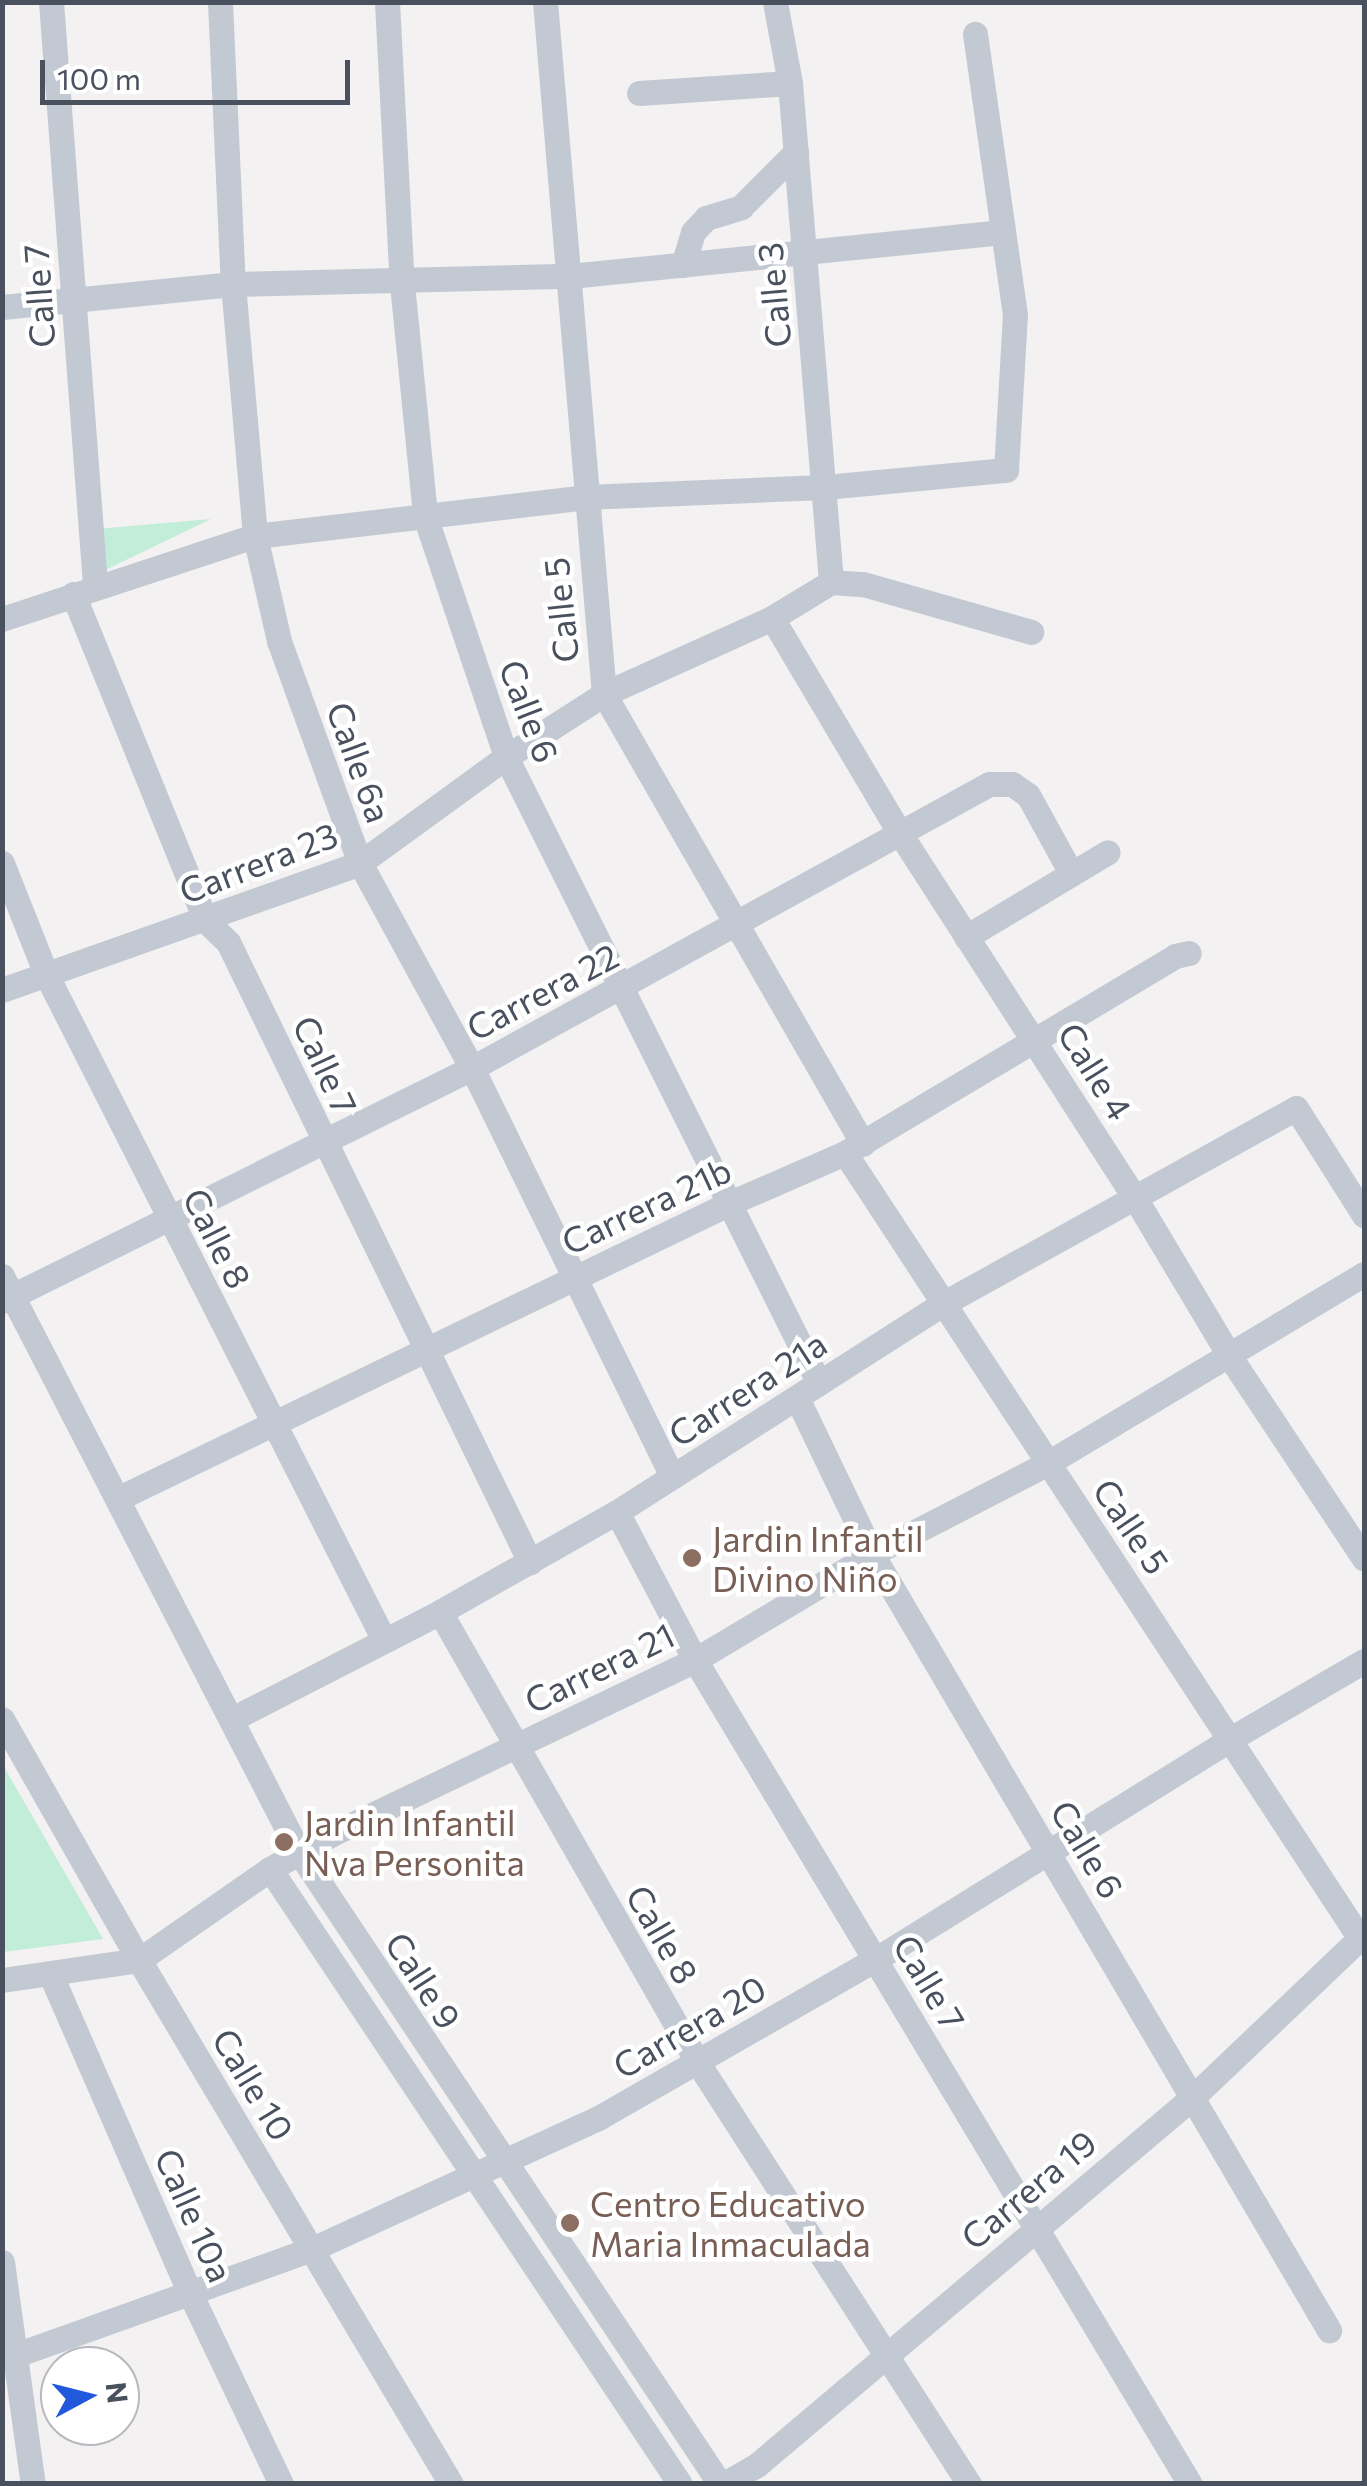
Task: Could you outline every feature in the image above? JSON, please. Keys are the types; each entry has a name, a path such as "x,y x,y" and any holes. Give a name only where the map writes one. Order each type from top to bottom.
{"street":[{"name":"Calle 7","path":"52,2 74,300 84,590 206,921 228,942 530,1562"},
{"name":"Calle 6a","path":"220,2 233,284 254,536 279,641 360,863 472,1068 672,1477"},
{"name":"Calle 6","path":"387,2 402,284 425,516 506,756 819,1383"},
{"name":"Calle 5","path":"545,2 570,276 584,497 604,694 854,1148 946,1302 1048,1463 1362,1936"},
{"name":"Calle 3","path":"775,2 790,83 831,582"},
{"path":"2,619 254,536 584,497 825,487 1001,471 1010,466 1015,314 975,34"},
{"path":"639,93 790,83"},
{"path":"683,265 693,232 706,218 741,206 796,152"},
{"path":"2,307 233,284 402,284 570,276 1002,232"},
{"path":"831,582 863,584 1030,632"},
{"name":"Carrera 23","path":"2,990 206,921 360,863 506,756 604,694 772,618 831,582"},
{"name":"Calle 4","path":"772,618 899,832 1135,1198 1230,1357 1364,1559"},
{"name":"Carrera 22","path":"6,1291 324,1143 472,1068 990,784 1012,784 1028,795 1071,872"},
{"path":"966,936 1108,852"},
{"name":"Calle 8","path":"2,863 46,974 383,1638"},
{"name":"Carrera 21b","path":"119,1498 574,1277 854,1148 1175,956 1189,953"},
{"name":"Carrera 21a","path":"232,1719 530,1562 617,1512 946,1302 1296,1108 1364,1215"},
{"name":"Carrera 21","path":"2,1980 139,1960 299,1852 695,1660 872,1554 1048,1463 1364,1274"},
{"name":"Calle 9","path":"6,1291 119,1498 299,1852 500,2160 722,2484"},
{"name":"Calle 6","path":"797,1398 872,1554 1329,2330"},
{"name":"Calle 7","path":"617,1512 695,1660 1190,2484"},
{"name":"Calle 8","path":"440,1612 698,2063 969,2484"},
{"name":"Carrera 20","path":"11,2357 312,2249 600,2116 876,1959 1232,1738 1364,1662"},
{"name":"Calle 10","path":"2,1718 139,1960 451,2484"},
{"name":"Calle 9","path":"270,1870 680,2484"},
{"name":"Carrera 19","path":"722,2484 757,2465 1192,2096 1362,1936"},
{"name":"Calle 10a","path":"50,1972 189,2291 281,2484"},
{"path":"2,2262 11,2357 33,2484"}],"green space":[{"path":"211,519 99,573 96,529"},
{"path":"3,1765 103,1939 3,1952"}],"place":[{"name":"Jardin Infantil Divino Niño","path":"692,1558"},
{"name":"Jardin Infantil Nva Personita","path":"284,1842"},
{"name":"Centro Educativo Maria Inmaculada","path":"570,2223"}]}
